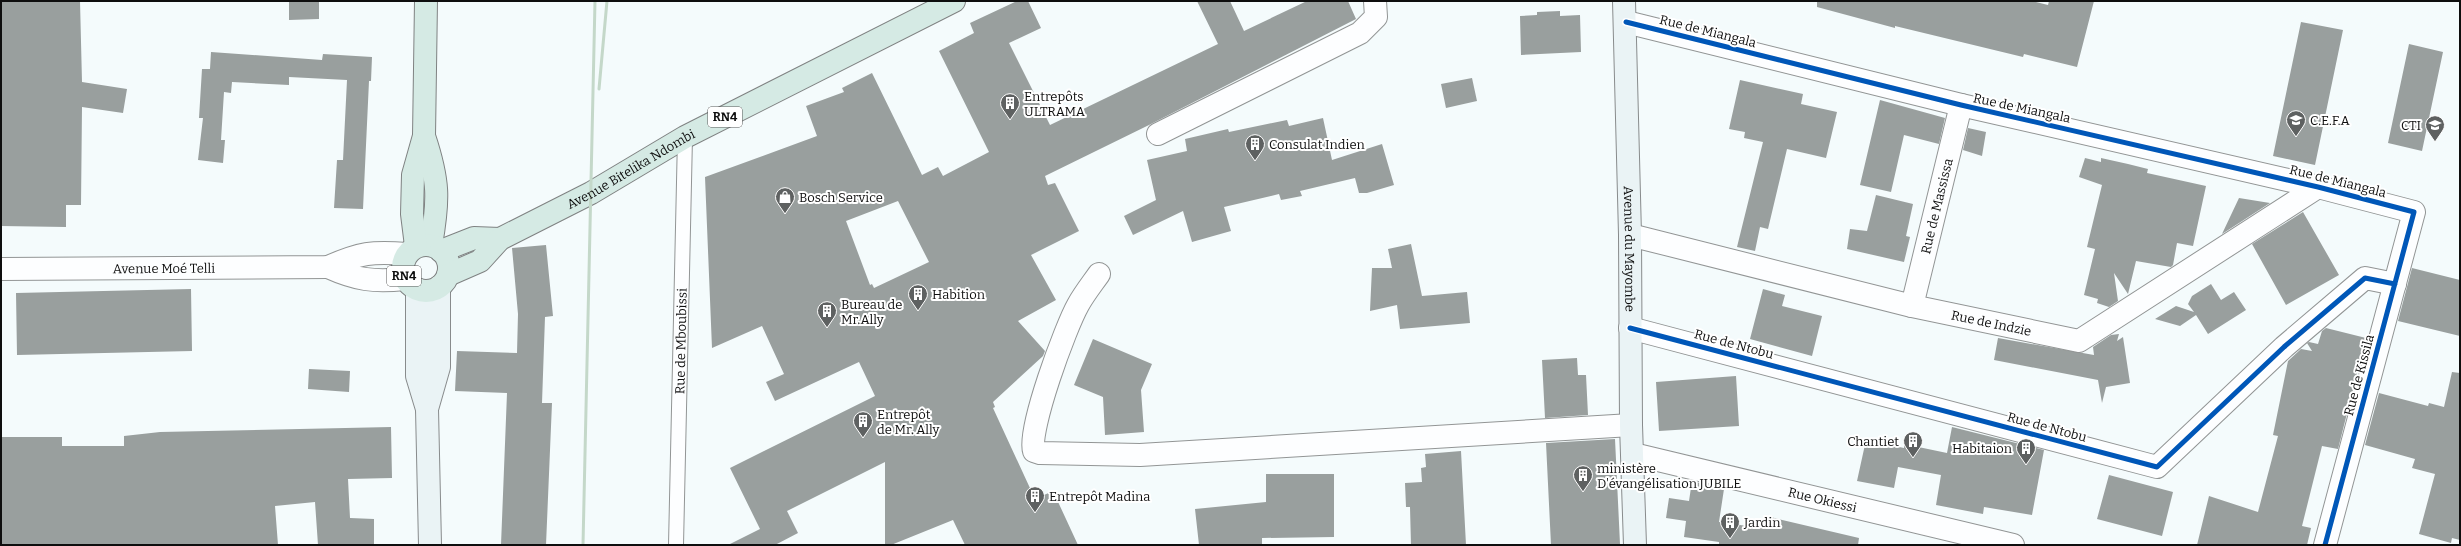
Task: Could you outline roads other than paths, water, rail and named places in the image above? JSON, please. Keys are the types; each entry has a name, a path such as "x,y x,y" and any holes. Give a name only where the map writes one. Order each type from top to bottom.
{"highway":[{"name":"RN4","path":"424,249 438,208 435,169 424,136 426,1"},
{"name":"Avenue Bitelika Ndombi","path":"500,239 591,193 685,138 954,1"},
{"name":"RN4","path":"474,238 500,239 480,261 424,291 411,284 402,264 424,249 474,238"},
{"path":"424,249 447,260 443,281"}],"street":[{"path":"1158,134 1360,32 1376,17 1375,1"},
{"name":"Avenue du Mayombe","path":"1624,1 1626,22 1630,235 1631,425 1635,545"},
{"name":"Rue de Miangala","path":"1626,22 1961,105 2318,187 2414,212"},
{"name":"Rue de Massissa","path":"1912,306 1961,105"},
{"name":"Rue de Indzie","path":"1630,235 1912,306 2079,341 2318,187"},
{"name":"Rue de Kissila","path":"2325,545 2414,212"},
{"name":"Avenue Moé Telli","path":"1,269 328,266 355,256 374,252 424,249"},
{"name":"Avenue Moé Telli","path":"328,266 352,278 411,284"},
{"path":"1099,274 1078,305 1055,363 1033,437 1034,450 1040,454 1140,455 1631,425"},
{"name":"Rue de Ntobu","path":"1630,328 2158,467 2284,347 2364,278 2395,284"},
{"path":"427,409 439,367 443,281"},
{"path":"411,284 417,376 427,409 430,545"},
{"name":"Rue Okiessi","path":"1633,454 2013,545"}],"lane":[{"name":"Rue de Mboubissi","path":"676,545 685,138"}],"railway":[{"path":"583,545 595,1"},
{"path":"599,89 607,1"}],"place":[{"name":"Entrepôts ULTRAMA","path":"1010,120"},
{"name":"C.E.F.A","path":"2296,137"},
{"name":"CTI","path":"2435,142"},
{"name":"Consulat Indien","path":"1255,161"},
{"name":"Bosch Service","path":"785,214"},
{"name":"Habition","path":"918,311"},
{"name":"Bureau de Mr.Ally","path":"827,328"},
{"name":"Entrepôt de Mr. Ally","path":"863,438"},
{"name":"Chantiet","path":"1913,458"},
{"name":"Habitaion","path":"2026,465"},
{"name":"ministère D'évangélisation JUBILE","path":"1583,492"},
{"name":"Entrepôt Madina","path":"1035,513"},
{"name":"Jardin","path":"1730,539"}]}
